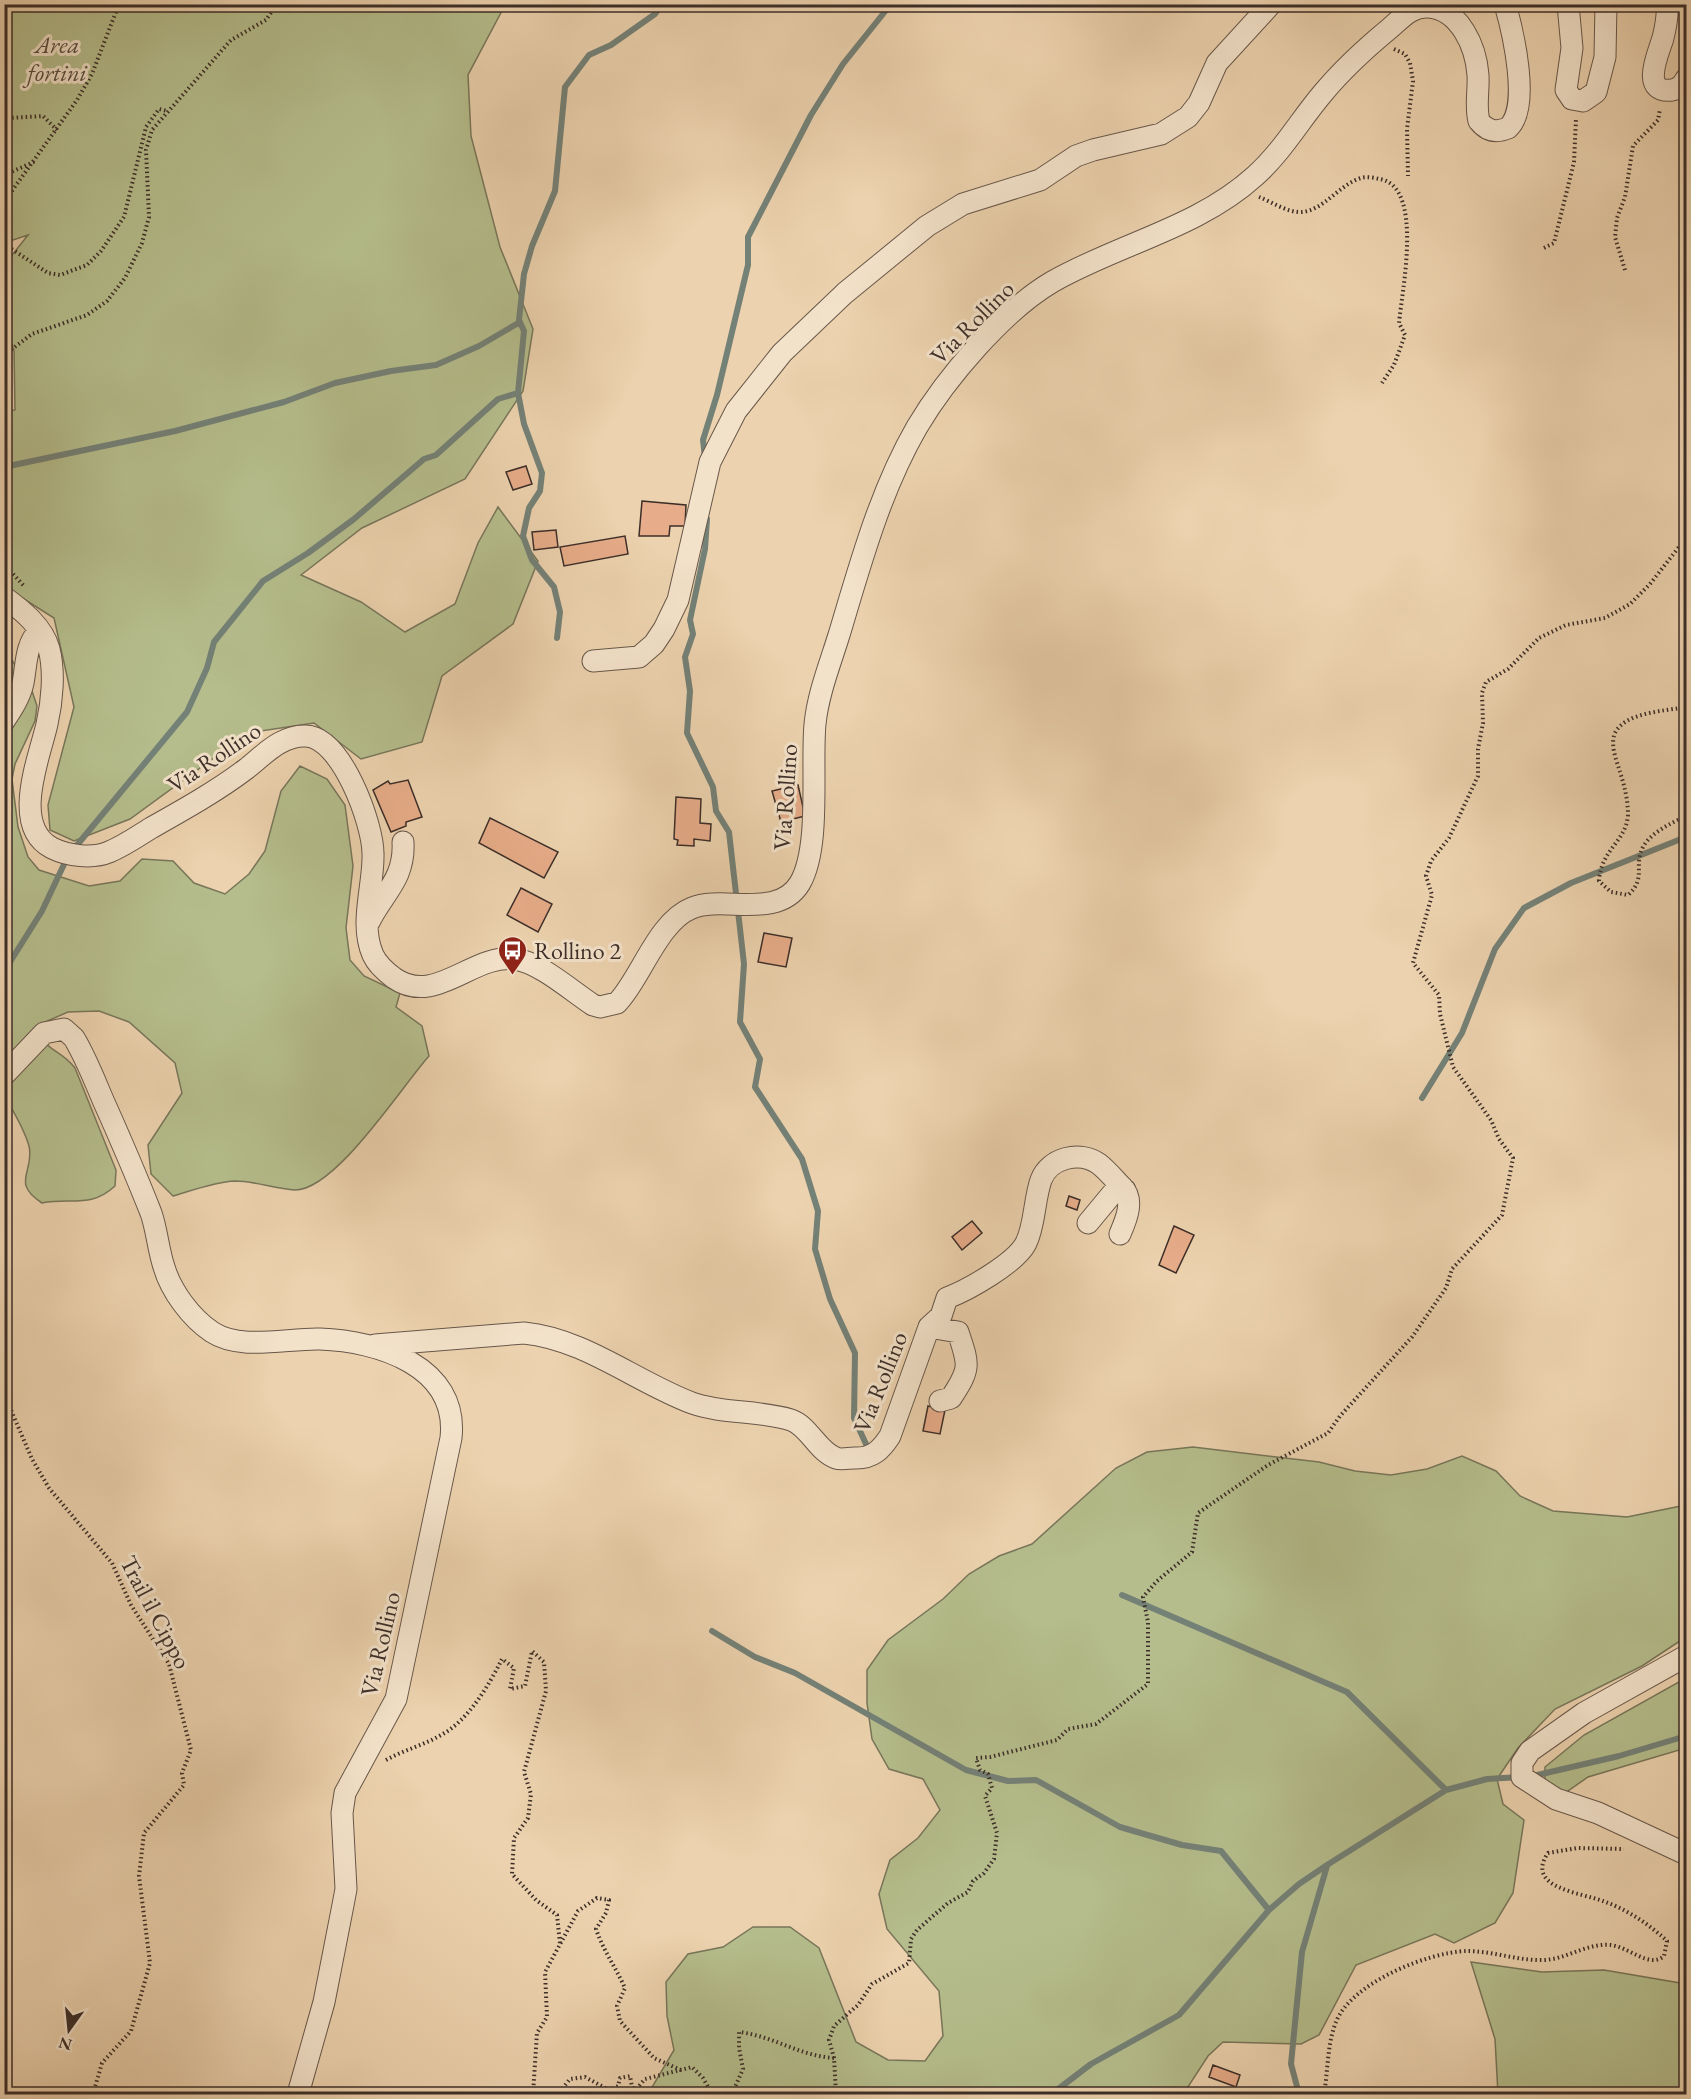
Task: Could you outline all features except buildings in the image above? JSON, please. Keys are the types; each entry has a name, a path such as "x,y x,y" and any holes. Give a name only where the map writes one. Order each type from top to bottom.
{"street":[{"path":"593,661 639,657 654,644 664,629 678,600 710,462 736,411 782,353 845,293 927,225 963,204 1040,180 1085,153 1161,134 1188,117 1198,103 1216,63 1271,4"},
{"name":"Via Rollino","path":"4,597 31,619 49,650 51,695 47,725 31,782 32,814 36,831 51,848 79,855 108,853 216,789 280,742 307,736 322,740 334,752 345,769 363,812 374,851 367,898 372,953 378,963 393,977 410,986 436,985 491,962 514,958 533,964 593,1005 600,1007 617,1003 624,997 656,943 680,915 690,908 756,904 781,899 791,894 805,870 813,821 815,724 818,703 883,501 901,459 933,402 986,338 1050,283 1156,235 1235,192 1272,160 1324,92 1373,42 1412,9 1433,8 1453,17 1461,26 1474,56 1479,121 1489,130 1502,131 1508,128 1516,118 1518,103 1515,48 1505,4"},
{"path":"1568,4 1572,48 1565,85 1569,95 1578,100 1588,100 1596,92 1605,57 1606,4"},
{"path":"1667,4 1666,25 1652,73 1660,87 1676,89 1686,79"},
{"path":"4,721 15,706 23,685 29,642 39,630"},
{"path":"369,922 398,878 404,860 403,842"},
{"name":"Via Rollino","path":"4,1074 44,1033 64,1029 74,1038 85,1055 125,1146 153,1219 164,1268 190,1312 213,1333 241,1341 320,1339 368,1345 524,1333 545,1335 567,1342 668,1394 696,1404 794,1421 836,1458 865,1459 881,1450 890,1436 929,1327 940,1316 947,1298 972,1288 1016,1254 1026,1243 1041,1178 1053,1163 1071,1156 1098,1162 1125,1190"},
{"path":"1089,1222 1112,1194 1125,1190 1129,1212 1120,1234"},
{"name":"Via Rollino","path":"929,1327 958,1332 968,1361 964,1379 951,1398 940,1401"},
{"name":"Via Rollino","path":"298,2094 324,2002 344,1905 346,1889 342,1813 345,1793 354,1772 382,1727 396,1699 453,1421 446,1396 429,1374 391,1353 368,1345"},
{"path":"1686,1656 1584,1713 1530,1751 1522,1763 1522,1777 1556,1799 1598,1813 1686,1854"}],"path":[{"path":"4,202 57,130 92,74 119,4"},
{"path":"4,355 32,334 87,315 107,301 125,278 142,243 149,217 147,141 152,130 231,40 266,20 277,4"},
{"path":"1373,42 1405,54 1410,63 1413,81 1407,129 1408,176"},
{"path":"4,57 4,66"},
{"path":"1625,270 1615,237 1617,218 1625,197 1633,146 1658,120 1660,87"},
{"path":"1544,248 1554,243 1574,162 1578,100"},
{"path":"4,244 48,273 60,275 87,265 101,251 124,217 146,127 159,109 167,111"},
{"path":"4,115 9,118 43,116 57,130"},
{"path":"4,175 36,160"},
{"path":"1235,192 1259,196 1299,213 1311,211 1335,191 1361,178 1385,180 1395,185 1403,197 1406,212 1405,274 1400,323 1405,335 1394,365 1382,383"},
{"path":"836,2094 834,2058 829,2040 834,2026 858,2005 872,1984 909,1963 911,1939 917,1930 948,1903 968,1892 973,1881 984,1873 994,1859 997,1833 985,1796 992,1788 988,1774 980,1770 976,1758 990,1757 1057,1740 1068,1729 1096,1724 1137,1695 1148,1684 1148,1622 1143,1597 1157,1581 1192,1552 1198,1513 1268,1465 1328,1433 1340,1416 1412,1337 1446,1288 1452,1269 1502,1215 1513,1158 1499,1139 1491,1119 1453,1067 1440,1014 1439,995 1413,963 1432,895 1426,876 1431,861 1449,838 1478,776 1478,749 1483,723 1482,693 1486,682 1508,669 1539,638 1566,625 1605,618 1630,604 1650,584 1686,538"},
{"path":"1686,707 1644,715 1623,723 1614,734 1614,751 1626,790 1628,815 1624,832 1600,865 1599,881 1611,892 1628,895 1637,887 1640,877 1639,860 1644,845 1658,833 1686,816"},
{"name":"Trail il Cippo","path":"4,1394 33,1459 49,1488 112,1563 131,1605 169,1664 191,1750 182,1773 184,1785 144,1833 139,1876 150,1963 131,2031 102,2063 93,2094"},
{"path":"382,1727 379,1753 386,1760 407,1748 443,1735 483,1696 502,1659 514,1668 510,1689 525,1686 532,1652 544,1662 546,1691 524,1772 531,1794 528,1818 514,1838 512,1874 536,1900 557,1915 560,1944"},
{"path":"1324,2094 1335,2024 1343,2008 1372,1984 1427,1957 1467,1951 1545,1960 1604,1945 1628,1950 1651,1961 1665,1956 1667,1941 1657,1932 1603,1901 1560,1890 1543,1875 1542,1867 1548,1853 1577,1848 1638,1849 1644,1833"},
{"path":"532,2094 537,2033 547,2017 545,1972 578,1911 597,1898 609,1899 606,1913 596,1929 602,1947 610,1957 625,1988 617,2006 620,2021 654,2058 683,2071"},
{"path":"732,2094 744,2068 739,2048 740,2032 767,2038 807,2055 834,2058"},
{"path":"550,2094 562,2089 570,2079 585,2078 609,2090 618,2086 620,2078 630,2076 632,2087 639,2094 639,2086 645,2079 693,2067 703,2078 712,2094"}],"green space":[{"name":"Area fortini","path":"5,5 505,5 468,75 471,136 500,247 533,329 523,391 465,479 362,528 301,575 361,602 405,632 455,604 478,543 498,507 538,561 513,624 442,676 422,742 361,759 314,723 248,733 130,819 74,841 50,830 48,805 74,707 54,618 5,587 4,412 15,410 14,350 5,326 5,264 28,235 13,240 5,238"},
{"path":"4,648 32,691 37,706 35,721 15,764 12,779 18,827 28,857 39,870 89,886 120,881 142,859 173,861 194,883 225,894 249,874 265,851 281,791 300,766 327,779 345,805 353,866 346,928 350,960 364,976 400,993 396,1007 422,1026 429,1056 348,1156 311,1185 295,1190 235,1181 173,1196 151,1174 148,1145 182,1093 175,1063 129,1022 99,1011 68,1012 45,1022 40,1038 75,1068 116,1170 115,1186 97,1198 89,1200 42,1203 27,1189 25,1183 30,1155 29,1146 4,1095"},
{"path":"1193,1447 1319,1462 1355,1471 1391,1475 1427,1469 1462,1456 1496,1471 1520,1496 1553,1511 1627,1517 1686,1505 1686,1637 1642,1666 1555,1709 1518,1748 1497,1779 1503,1804 1524,1820 1513,1893 1495,1923 1454,1943 1435,1934 1356,1965 1319,2035 1301,2044 1223,2042 1208,2056 1186,2090 1176,2094 648,2094 674,2050 667,2016 666,1982 688,1954 723,1947 753,1927 790,1927 819,1948 856,2042 888,2060 925,2061 943,2036 939,1991 887,1929 879,1894 890,1860 918,1838 940,1810 923,1779 889,1769 872,1739 867,1703 867,1670 888,1640 943,1599 969,1574 999,1556 1032,1544 1116,1468 1147,1452"},
{"path":"1686,1678 1686,1748 1588,1777 1562,1795 1545,1785 1545,1767 1584,1735"},
{"path":"1471,1962 1542,1972 1604,1970 1686,1984 1686,2094 1498,2094 1495,2039"}],"waterway":[{"path":"557,638 560,612 554,587 532,560 523,536 529,508 540,491 542,473 524,424 518,393 524,331 519,320 524,274 532,246 555,191 565,87 589,55 611,45 655,14 662,4"},
{"path":"705,458 703,440 717,395 748,265 748,237 811,115 843,64 891,4"},
{"path":"4,467 175,431 284,402 335,383 391,371 436,365 479,346 520,322"},
{"path":"73,850 187,712 207,668 214,642 263,581 308,553 354,519 424,459 436,455 498,399 518,393"},
{"path":"707,519 705,549 690,620 693,634 685,657 690,691 687,733 713,787 716,811 729,832 744,964 740,1022 760,1059 755,1087 802,1159 818,1211 815,1249 830,1299 855,1353 854,1418 866,1444"},
{"path":"1422,1098 1462,1033 1495,949 1524,908 1571,883 1686,837"},
{"path":"4,983 10,962 42,911 67,858"},
{"path":"1122,1595 1347,1692 1446,1790"},
{"path":"712,1631 755,1657 795,1673 966,1770 1008,1781 1036,1780 1120,1827 1182,1845 1221,1851 1269,1910"},
{"path":"1533,1776 1619,1756 1686,1736"},
{"path":"1030,2094 1053,2093 1091,2064 1179,2015 1269,1910 1299,1884 1327,1865 1446,1790 1487,1779 1520,1777"},
{"path":"1299,2094 1291,2064 1302,1952 1327,1866"}],"place":[{"name":"Rollino 2","path":"513,976"}]}
